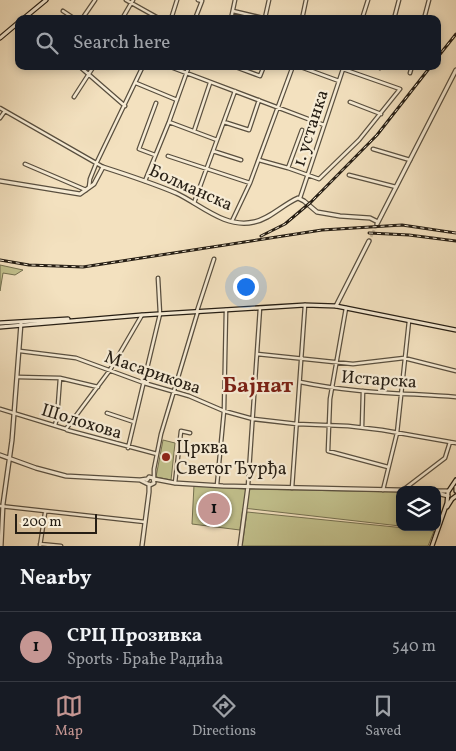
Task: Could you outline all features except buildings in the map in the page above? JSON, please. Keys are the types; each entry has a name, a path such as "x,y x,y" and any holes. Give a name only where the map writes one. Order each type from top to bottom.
{"street":[{"path":"28,15 46,0"},
{"path":"85,15 95,0"},
{"path":"126,0 153,15"},
{"path":"124,15 133,0"},
{"path":"172,15 177,0"},
{"path":"197,15 202,2 198,0"},
{"path":"232,15 234,0"},
{"path":"266,15 269,0"},
{"path":"303,15 306,0"},
{"path":"363,15 368,0"},
{"path":"395,15 400,0"},
{"path":"425,15 429,0"},
{"path":"63,11 69,15"},
{"path":"233,11 252,15"},
{"path":"0,38 15,25"},
{"path":"85,70 125,106"},
{"path":"74,97 91,70"},
{"path":"88,189 96,164 141,70"},
{"path":"177,70 324,125"},
{"path":"145,181 169,122 187,70"},
{"path":"244,70 260,76 262,70"},
{"path":"232,221 250,183 291,70"},
{"path":"309,70 339,81"},
{"name":"1. устанка","path":"300,198 343,70"},
{"path":"259,160 319,179 348,151 381,114 400,88 350,70"},
{"path":"300,198 317,212 370,218 378,223 456,70"},
{"path":"136,83 177,100"},
{"path":"194,131 210,83"},
{"path":"194,204 235,91"},
{"path":"224,122 249,130 259,100"},
{"path":"350,102 381,114"},
{"path":"156,103 139,149 156,155"},
{"name":"Болманска","path":"0,108 96,164 179,195 232,221 242,223 255,222 266,218 295,199 300,198"},
{"path":"0,118 5,111"},
{"path":"169,122 217,140"},
{"path":"288,168 302,130"},
{"path":"373,149 410,160"},
{"path":"213,151 242,160"},
{"path":"168,156 250,183"},
{"path":"25,164 88,189"},
{"path":"0,181 80,194 94,184 103,167"},
{"path":"349,174 396,187"},
{"path":"336,306 369,241"},
{"path":"142,546 151,481 161,434 214,259"},
{"path":"128,448 160,314 158,278"},
{"path":"292,488 305,306"},
{"path":"0,325 260,307 336,306 456,330"},
{"path":"240,546 248,486 260,307"},
{"path":"346,308 332,389 328,451 388,467"},
{"path":"217,486 224,410 226,310"},
{"path":"66,429 110,370 142,315"},
{"path":"383,490 397,433 404,358 410,321"},
{"path":"2,546 1,507 10,458 21,323"},
{"name":"Масарикова","path":"20,351 70,356 252,419 297,424 362,427 456,443"},
{"path":"257,354 336,364 364,364 404,358 456,371"},
{"path":"18,377 60,378 98,387"},
{"path":"54,426 57,418 60,378"},
{"name":"Истарска","path":"300,382 332,389 377,394 456,397"},
{"path":"362,427 363,391"},
{"name":"Шолохова","path":"0,409 128,448 157,454"},
{"path":"107,413 134,422"},
{"path":"175,483 181,431 190,433"},
{"path":"407,486 445,458 450,442"},
{"path":"0,455 66,476 217,486 396,490"},
{"path":"151,481 154,469"},
{"path":"432,546 450,490 456,480"},
{"path":"441,491 456,490"},
{"path":"441,493 454,497 443,515"},
{"path":"1,507 145,522"},
{"path":"45,512 40,545 61,546"}],"shaded area":[{"path":"0,265 23,270 15,275 3,273 0,291"},
{"path":"163,440 175,443 171,480 156,477"},
{"path":"194,485 244,489 396,492 396,526 243,508 240,530 192,524"},
{"path":"247,512 396,527 396,531 434,531 428,546 242,546"}],"tunnel":[{"path":"369,241 377,224"}],"railway":[{"path":"441,53 456,34"},
{"path":"261,236 285,224 311,202 377,135 428,70"},
{"path":"0,260 29,265 83,267 322,230 402,225 456,233"},
{"path":"369,233 409,235 456,241"}],"place":[{"name":"Црква Светог Ђурђа","path":"166,457"},
{"name":"СРЦ Прозивка","path":"214,509"}],"district":[{"name":"Бајнат","path":"258,384"}]}
